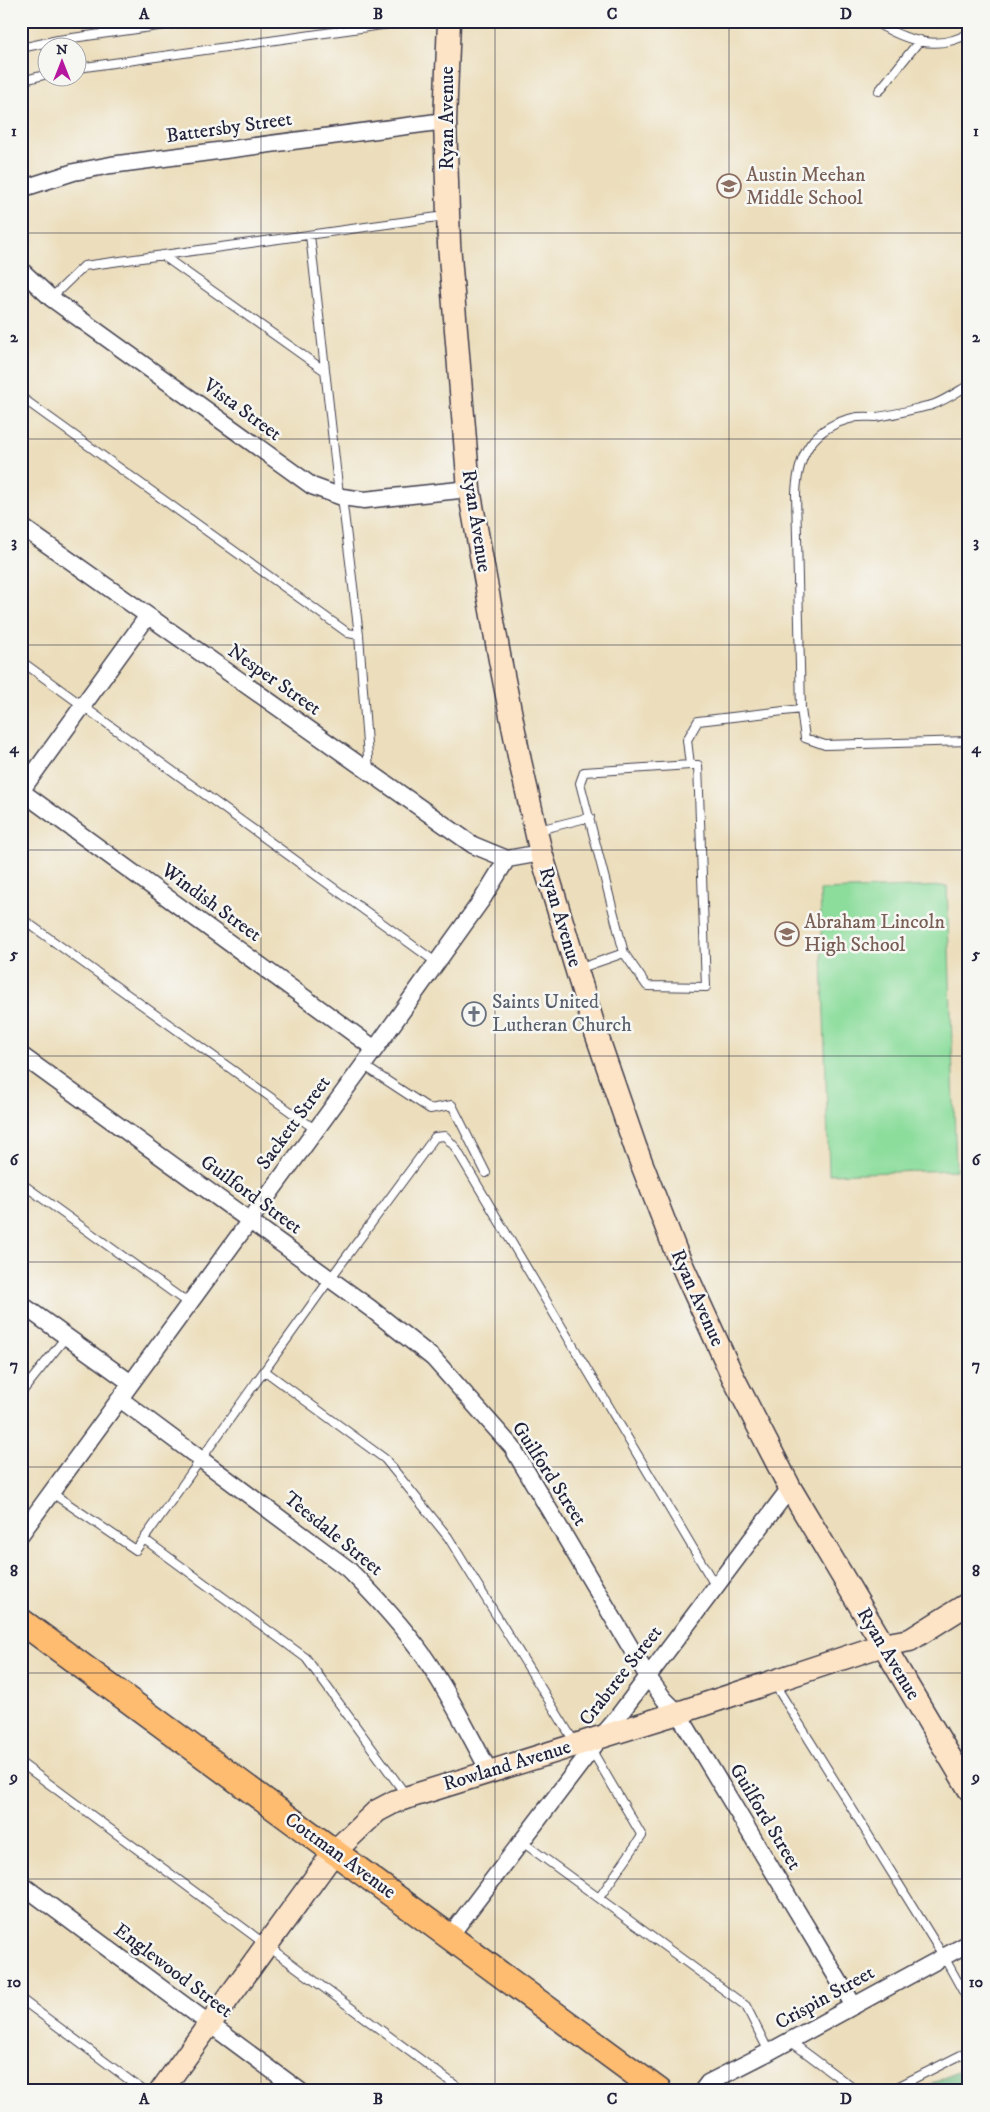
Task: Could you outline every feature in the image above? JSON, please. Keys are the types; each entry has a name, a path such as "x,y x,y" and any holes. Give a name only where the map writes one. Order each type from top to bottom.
{"main road":[{"name":"Cottman Avenue","path":"21,1621 659,2091"}],"street":[{"name":"Ryan Avenue","path":"449,21 445,121 448,215 454,318 470,489 502,669 541,854 595,1030 636,1150 676,1252 733,1378 790,1488 969,1789"},
{"name":"Battersby Street","path":"21,189 74,172 445,121"},
{"name":"Vista Street","path":"21,270 51,298 312,486 340,496 364,500 470,489"},
{"name":"Nesper Street","path":"21,526 473,846 507,859"},
{"path":"21,791 147,617"},
{"name":"Windish Street","path":"21,791 376,1049"},
{"path":"507,859 541,854"},
{"name":"Sackett Street","path":"21,1534 376,1049 483,898 507,859"},
{"name":"Guilford Street","path":"21,1055 330,1279 433,1358 512,1447 648,1677 664,1699 678,1713 854,2006"},
{"path":"21,1304 131,1384"},
{"name":"Teesdale Street","path":"120,1399 348,1569 376,1598 424,1656 489,1771"},
{"name":"Crabtree Street","path":"450,1938 521,1841 589,1743 614,1723 790,1488"},
{"name":"Rowland Avenue","path":"161,2091 334,1852 377,1811 408,1798 489,1771 589,1743 883,1646 910,1640 969,1604"},
{"name":"Englewood Street","path":"21,1884 300,2091"},
{"name":"Crispin Street","path":"702,2091 708,2083 769,2052 969,1942"}],"lane":[{"path":"21,48 58,40 194,21"},
{"path":"88,67 410,21"},
{"path":"873,21 898,36 939,44 959,39 969,33"},
{"path":"879,92 920,40"},
{"path":"21,81 38,77"},
{"path":"51,298 84,266 448,215"},
{"path":"310,235 340,496 359,635 369,773"},
{"path":"162,255 325,371"},
{"path":"969,385 934,404 876,417 855,417 835,423 818,435 804,452 797,472 796,493 801,709 805,738 825,745 969,741"},
{"path":"21,397 348,633 359,635"},
{"path":"21,661 437,963"},
{"path":"690,765 687,740 698,721 801,709"},
{"path":"690,765 698,765 706,988 647,986 624,953 580,783 584,772 690,765"},
{"path":"536,831 590,817"},
{"path":"21,918 316,1130"},
{"path":"576,969 624,953"},
{"path":"363,1065 430,1110 452,1105 486,1173"},
{"path":"52,1493 136,1550 330,1279 435,1138 445,1136 454,1148 716,1587"},
{"path":"21,1183 189,1304"},
{"path":"21,1393 66,1337"},
{"path":"265,1372 385,1459 448,1537 589,1743 642,1836 599,1898"},
{"path":"144,1539 306,1658 408,1798"},
{"path":"773,1682 944,1957 969,2002"},
{"path":"21,1763 463,2091"},
{"path":"521,1841 746,2006 769,2052"},
{"path":"21,1999 144,2091"},
{"path":"789,2041 857,2091"},
{"path":"889,2091 969,2051"}],"green space":[{"path":"947,886 956,1170 829,1174 820,890"},
{"path":"969,2066 969,2091 917,2091"}],"place":[{"name":"Austin Meehan Middle School","path":"729,186"},
{"name":"Abraham Lincoln High School","path":"787,934"},
{"name":"Saints United Lutheran Church","path":"474,1014"}]}
